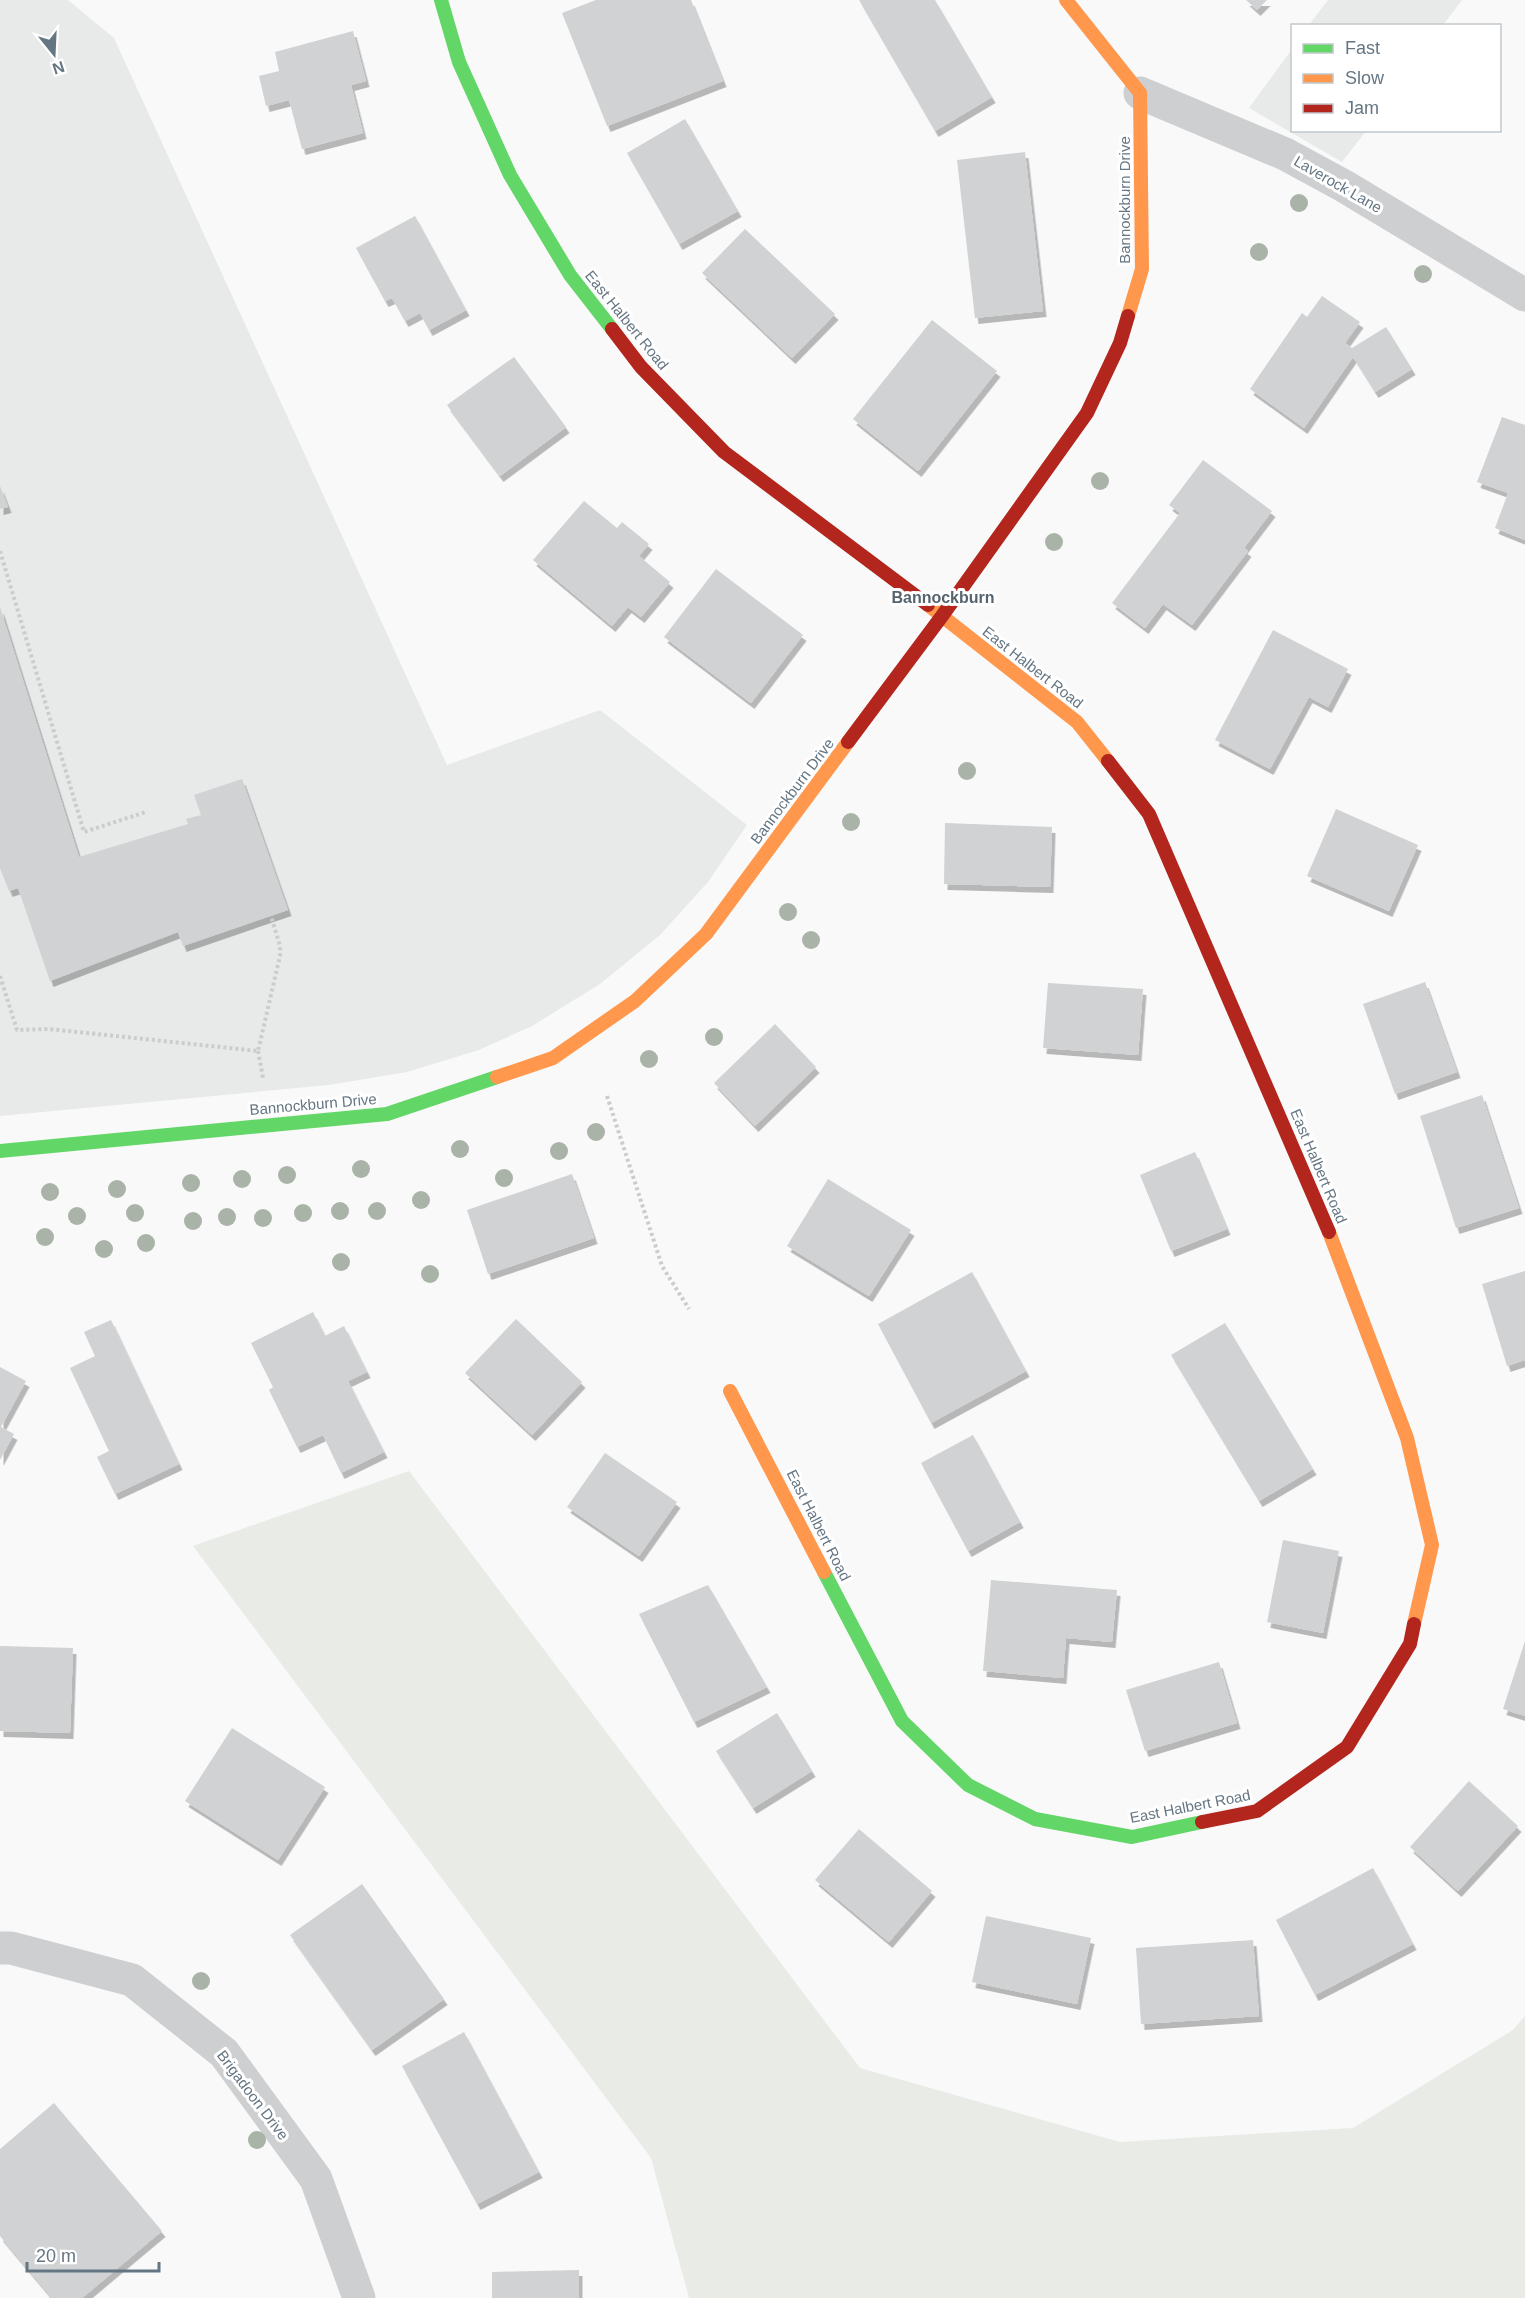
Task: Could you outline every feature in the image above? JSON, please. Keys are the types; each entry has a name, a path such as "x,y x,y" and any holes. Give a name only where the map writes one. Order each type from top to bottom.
{"street":[{"name":"East Halbert Road","path":"441,0 459,62 510,175 570,275 641,367 724,452 942,616 1077,722 1149,814 1334,1242 1407,1438 1432,1545 1410,1644 1347,1746 1257,1811 1132,1837 1035,1819 968,1785 902,1721 730,1391"},
{"path":"1066,0 1140,93"},
{"name":"Bannockburn Drive","path":"0,1151 387,1114 553,1058 635,1001 706,934 942,616 1087,413 1120,343 1142,269 1140,93"},
{"name":"Laverock Lane","path":"1140,93 1285,154 1344,186 1525,295"},
{"name":"Brigadoon Drive","path":"0,1948 11,1948 132,1980 224,2053 316,2179 359,2298"}],"path":[{"path":"0,551 84,832 146,812"},
{"path":"263,1078 258,1051 280,956 280,946 271,916"},
{"path":"0,976 17,1030 49,1029 258,1051"},
{"path":"607,1096 662,1266 689,1309"}],"shaded area":[{"path":"0,0 68,0 114,38 447,765 600,710 747,825 708,882 660,935 600,984 532,1026 479,1050 407,1072 329,1085 0,1116"},
{"path":"1328,0 1462,0 1444,24 1310,24"},
{"path":"1291,50 1291,132 1365,132 1342,162 1249,108"},
{"path":"409,1471 860,2068 1120,2142 1353,2128 1513,2030 1525,2016 1525,2298 689,2298 651,2158 193,1546"}],"building":[{"path":"596,0 691,0 723,81 607,126 562,13"},
{"path":"859,0 935,0 992,97 935,131"},
{"path":"1246,0 1267,0 1257,10"},
{"path":"353,31 366,81 351,85 363,133 302,149 289,100 266,106 259,76 279,71 275,52"},
{"path":"685,119 738,211 679,244 627,153"},
{"path":"1025,152 1043,311 975,318 957,160"},
{"path":"415,216 466,310 429,330 420,313 405,321 392,298 385,301 356,248"},
{"path":"745,229 835,314 792,358 702,273"},
{"path":"1322,296 1360,322 1345,343 1352,348 1386,327 1412,369 1375,392 1353,357 1304,428 1250,389 1302,313 1307,317"},
{"path":"932,320 997,371 918,471 853,419"},
{"path":"514,357 566,427 500,476 447,405"},
{"path":"1502,417 1525,425 1525,540 1495,528 1508,493 1477,482"},
{"path":"1203,460 1272,511 1244,548 1248,551 1192,625 1163,604 1145,628 1112,603 1180,513 1169,505"},
{"path":"0,486 8,507 0,509"},
{"path":"584,501 617,528 622,522 649,544 639,556 670,582 641,617 628,607 612,626 533,560"},
{"path":"716,569 803,635 751,703 664,637"},
{"path":"0,607 79,857 188,824 186,819 201,815 194,795 242,779 288,910 183,946 178,932 50,981 18,888 9,891 0,868"},
{"path":"1273,630 1348,669 1328,707 1309,697 1270,769 1215,740"},
{"path":"1336,809 1418,845 1389,911 1307,876"},
{"path":"945,823 1052,827 1050,887 944,884"},
{"path":"1425,982 1457,1072 1395,1094 1363,1004"},
{"path":"1048,983 1143,989 1138,1055 1043,1048"},
{"path":"775,1024 816,1067 755,1126 714,1083"},
{"path":"1482,1095 1519,1208 1456,1228 1420,1116"},
{"path":"1195,1152 1227,1229 1171,1251 1140,1175"},
{"path":"572,1174 594,1238 488,1274 467,1210"},
{"path":"828,1179 911,1230 869,1296 787,1246"},
{"path":"1525,1271 1525,1360 1507,1366 1482,1284"},
{"path":"972,1272 1026,1371 931,1423 878,1324"},
{"path":"313,1312 325,1336 344,1326 367,1372 348,1381 384,1452 341,1473 323,1435 297,1447 269,1390 273,1387 251,1343"},
{"path":"516,1319 582,1382 532,1435 465,1373"},
{"path":"111,1320 179,1464 115,1494 97,1457 109,1451 70,1368 95,1356 84,1332"},
{"path":"1225,1323 1313,1469 1259,1501 1171,1355"},
{"path":"0,1367 26,1381 1,1427 14,1434 0,1460"},
{"path":"973,1435 1020,1522 968,1551 921,1463"},
{"path":"605,1453 677,1502 639,1556 567,1507"},
{"path":"1283,1540 1339,1551 1323,1633 1267,1622"},
{"path":"991,1580 1117,1590 1112,1642 1066,1638 1063,1678 983,1671"},
{"path":"708,1585 767,1687 694,1722 639,1614"},
{"path":"1525,1641 1525,1716 1503,1709"},
{"path":"0,1646 73,1648 70,1733 0,1731"},
{"path":"1219,1662 1237,1723 1145,1751 1126,1690"},
{"path":"777,1713 812,1771 753,1808 716,1751"},
{"path":"232,1728 325,1787 278,1860 185,1801"},
{"path":"1469,1781 1518,1826 1458,1891 1410,1847"},
{"path":"859,1829 932,1891 889,1942 815,1880"},
{"path":"1373,1868 1413,1944 1315,1995 1276,1920"},
{"path":"362,1884 444,1999 372,2050 290,1935"},
{"path":"986,1916 1091,1938 1077,2004 972,1982"},
{"path":"1253,1940 1259,2016 1141,2024 1136,1948"},
{"path":"464,2032 539,2172 477,2204 402,2066"},
{"path":"54,2103 162,2231 82,2298 52,2298 0,2236 0,2149"},
{"path":"579,2270 579,2298 492,2298 492,2272"}],"traffic: fast":[{"path":"441,0 459,62 510,175 570,275 612,329"},
{"path":"0,1151 387,1114 497,1077"},
{"path":"824,1572 902,1721 968,1785 1035,1819 1132,1837 1202,1822"}],"traffic: slow":[{"path":"1066,0 1140,93 1142,269 1128,316"},
{"path":"928,605 1077,722 1108,761"},
{"path":"497,1077 553,1058 635,1001 706,934 848,742"},
{"path":"1329,1232 1407,1438 1432,1545 1414,1624"},
{"path":"730,1391 824,1572"}],"traffic: jam":[{"path":"848,742 942,616 1087,413 1120,343 1128,316"},
{"path":"612,329 641,367 724,452 928,605"},
{"path":"1108,761 1149,814 1329,1232"},
{"path":"1202,1822 1257,1811 1347,1747 1410,1644 1414,1624"}],"district":[{"name":"Bannockburn","path":"943,597"}]}
